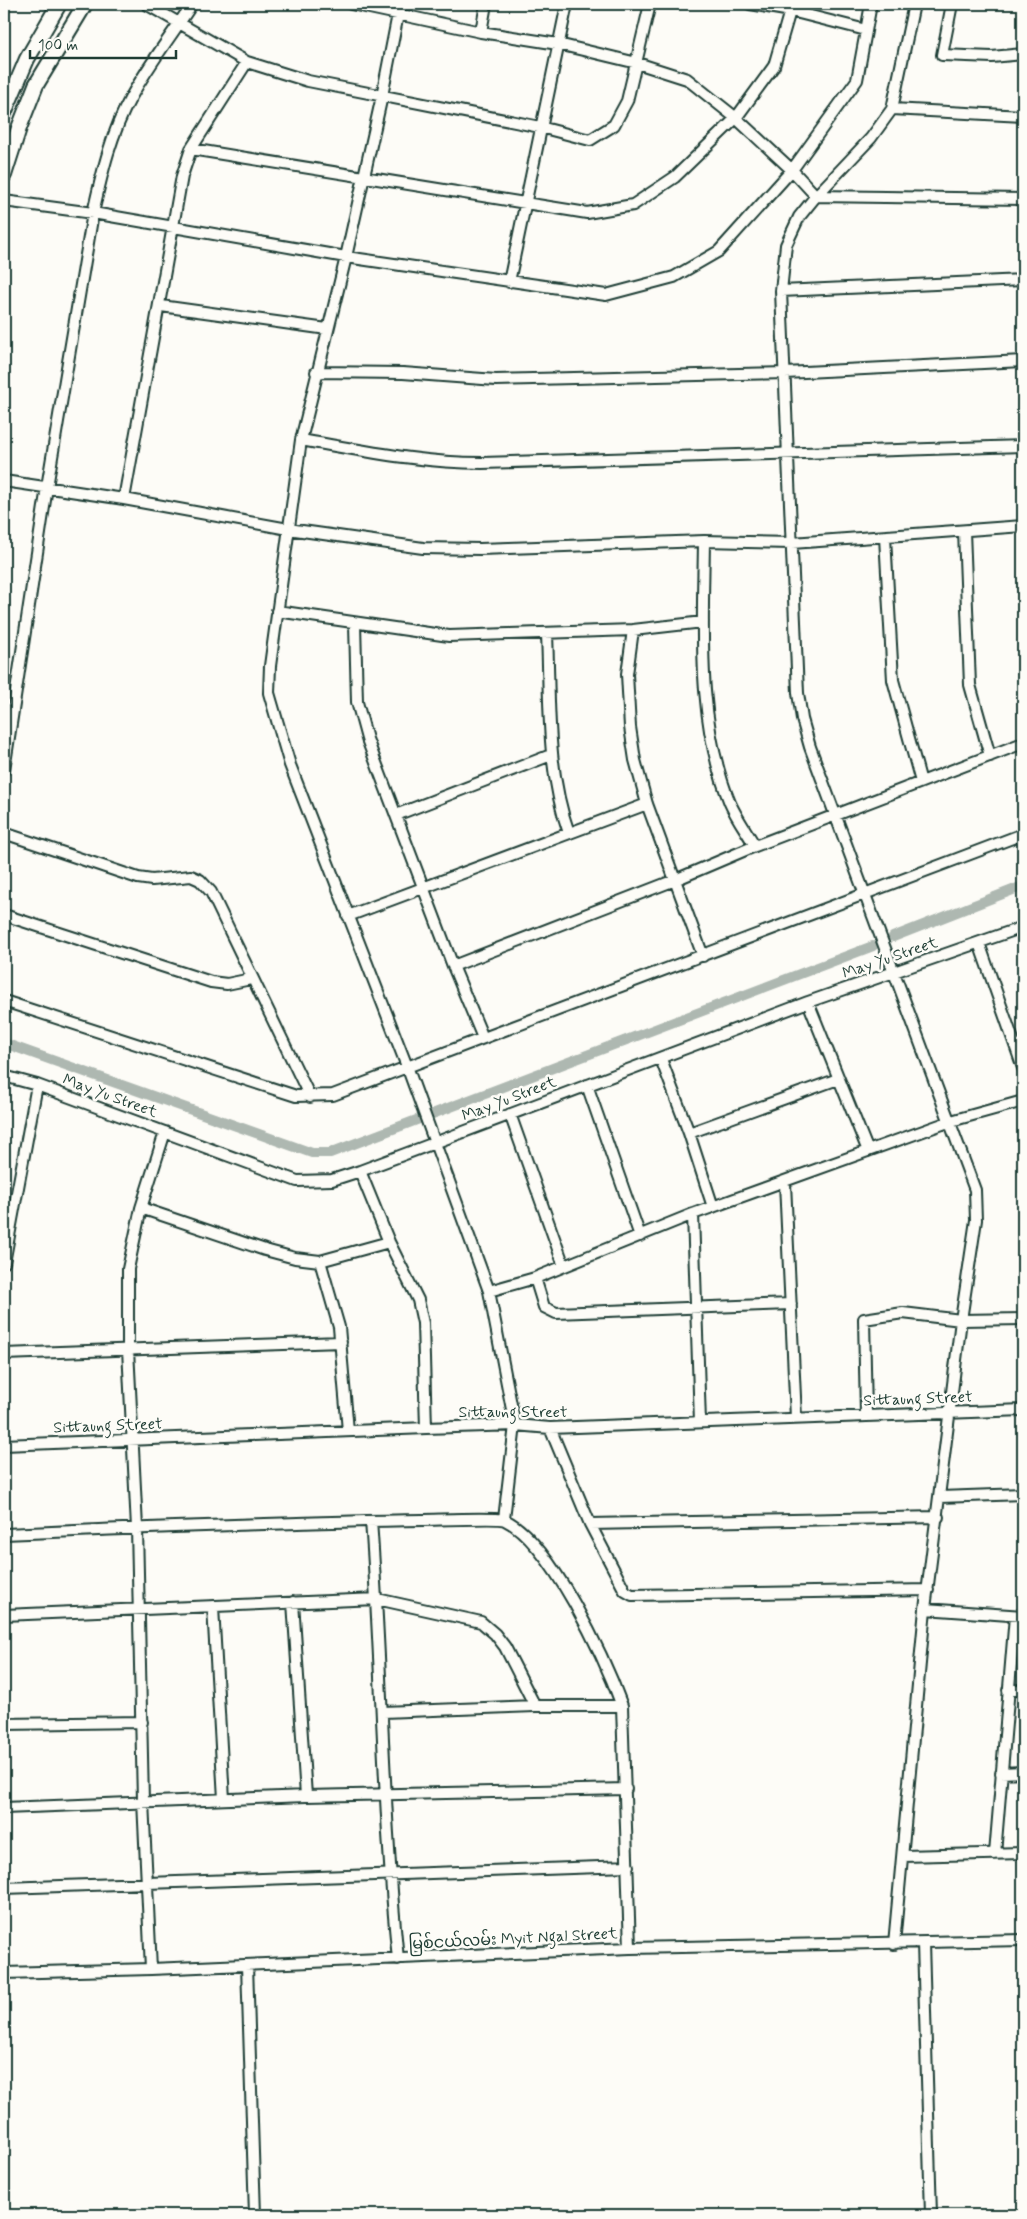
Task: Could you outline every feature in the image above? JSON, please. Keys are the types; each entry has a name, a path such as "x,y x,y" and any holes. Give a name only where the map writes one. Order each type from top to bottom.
{"street":[{"path":"4,113 27,59 59,4"},
{"path":"4,175 18,128 36,85 85,4"},
{"path":"146,4 247,62 308,81 540,127 590,140 614,125 627,101 650,4"},
{"path":"4,770 47,487 93,213 114,135 127,105 150,66 192,4"},
{"path":"352,4 481,32 558,44 637,63 687,79 736,118 792,170 816,196 1023,198"},
{"path":"400,4 382,96 346,257 300,440 277,611 269,693 290,765 408,1069 489,1291 515,1425 504,1519"},
{"path":"481,32 486,4"},
{"path":"509,282 567,4"},
{"path":"750,4 792,7 866,30"},
{"path":"4,202 93,213 346,257 606,295 674,277 720,251 792,170 857,80 871,4"},
{"path":"894,1944 925,1609 951,1413 961,1320 976,1220 975,1190 951,1121 892,973 810,747 802,719 798,693 781,291 786,245 800,217 816,196 871,138 892,109 914,4"},
{"path":"952,4 942,55 992,56 1023,54"},
{"path":"191,149 587,213 633,205 676,177 736,118 774,66 792,7"},
{"path":"124,499 182,176 191,149 247,62"},
{"path":"892,109 1023,116"},
{"path":"781,291 1023,280"},
{"path":"160,306 327,329"},
{"path":"316,372 403,373 496,380 785,373 1023,361"},
{"path":"300,440 455,463 1023,446"},
{"path":"4,481 124,499 288,529 423,548 450,549 704,541 792,543 1023,526"},
{"path":"964,531 970,685 990,756"},
{"path":"885,537 893,680 921,782"},
{"path":"704,541 704,673 711,737 730,803 755,846"},
{"path":"277,611 355,624 449,636 633,630 703,622"},
{"path":"355,624 357,702 367,739 452,966 483,1038"},
{"path":"633,630 628,674 630,727 635,760 646,804 703,956"},
{"path":"547,634 552,755 559,806 569,833"},
{"path":"452,966 675,880 755,846 1023,743"},
{"path":"396,815 552,755"},
{"path":"348,916 646,804"},
{"path":"4,833 138,878 152,880 191,876 200,880 210,892 310,1097"},
{"path":"4,1001 296,1096 334,1095 408,1069 483,1038 1023,834"},
{"path":"4,916 211,982 227,984 251,979"},
{"name":"May Yu Street","path":"4,1076 37,1085 297,1181 332,1180 435,1144 808,1002 1023,927"},
{"path":"979,943 1023,1068"},
{"path":"808,1002 868,1151"},
{"path":"661,1059 689,1133 713,1207"},
{"path":"689,1133 838,1079"},
{"path":"4,1264 37,1085"},
{"path":"588,1085 640,1236"},
{"path":"489,1291 535,1278 693,1214 785,1183 951,1121 1023,1101"},
{"path":"510,1114 564,1266"},
{"path":"151,1969 143,1801 137,1610 137,1528 128,1349 128,1269 141,1208 165,1132"},
{"path":"360,1171 389,1242 418,1300 423,1323 426,1428"},
{"path":"785,1183 796,1418"},
{"path":"141,1208 265,1250 320,1262 389,1242"},
{"path":"693,1214 700,1422"},
{"path":"320,1262 333,1303 341,1342 348,1431"},
{"path":"535,1278 544,1307 556,1313 791,1304"},
{"path":"866,1416 864,1319 903,1313 961,1320 1023,1320"},
{"path":"4,1354 341,1342"},
{"name":"Sittaung Street","path":"4,1445 426,1428 515,1425 550,1428 1023,1410"},
{"path":"550,1428 590,1524 625,1590 639,1596 928,1590"},
{"path":"940,1497 1023,1494"},
{"path":"590,1524 938,1517"},
{"path":"4,1534 137,1528 504,1519 531,1540 557,1575 610,1672 622,1706 630,1948"},
{"path":"371,1521 383,1712 389,1874 398,1959"},
{"path":"4,1615 377,1599 481,1622 495,1634 505,1647 535,1706"},
{"path":"293,1602 306,1796"},
{"path":"213,1607 224,1799"},
{"path":"925,1609 1019,1616 1008,1690 995,1854"},
{"path":"1008,1690 1023,1690"},
{"path":"383,1712 535,1706 622,1706"},
{"path":"4,1724 142,1722"},
{"path":"1001,1773 1023,1772"},
{"path":"4,1808 306,1796 626,1789"},
{"path":"903,1856 1023,1853"},
{"path":"4,1888 628,1866"},
{"name":"မြစ်ငယ်လမ်း Myit Ngal Street","path":"4,1974 630,1948 1023,1940"},
{"path":"923,1943 931,2215"},
{"path":"247,1965 255,2215"}],"waterway":[{"path":"893,937 1023,886"},
{"path":"4,1043 312,1153 330,1153 873,946"}]}
